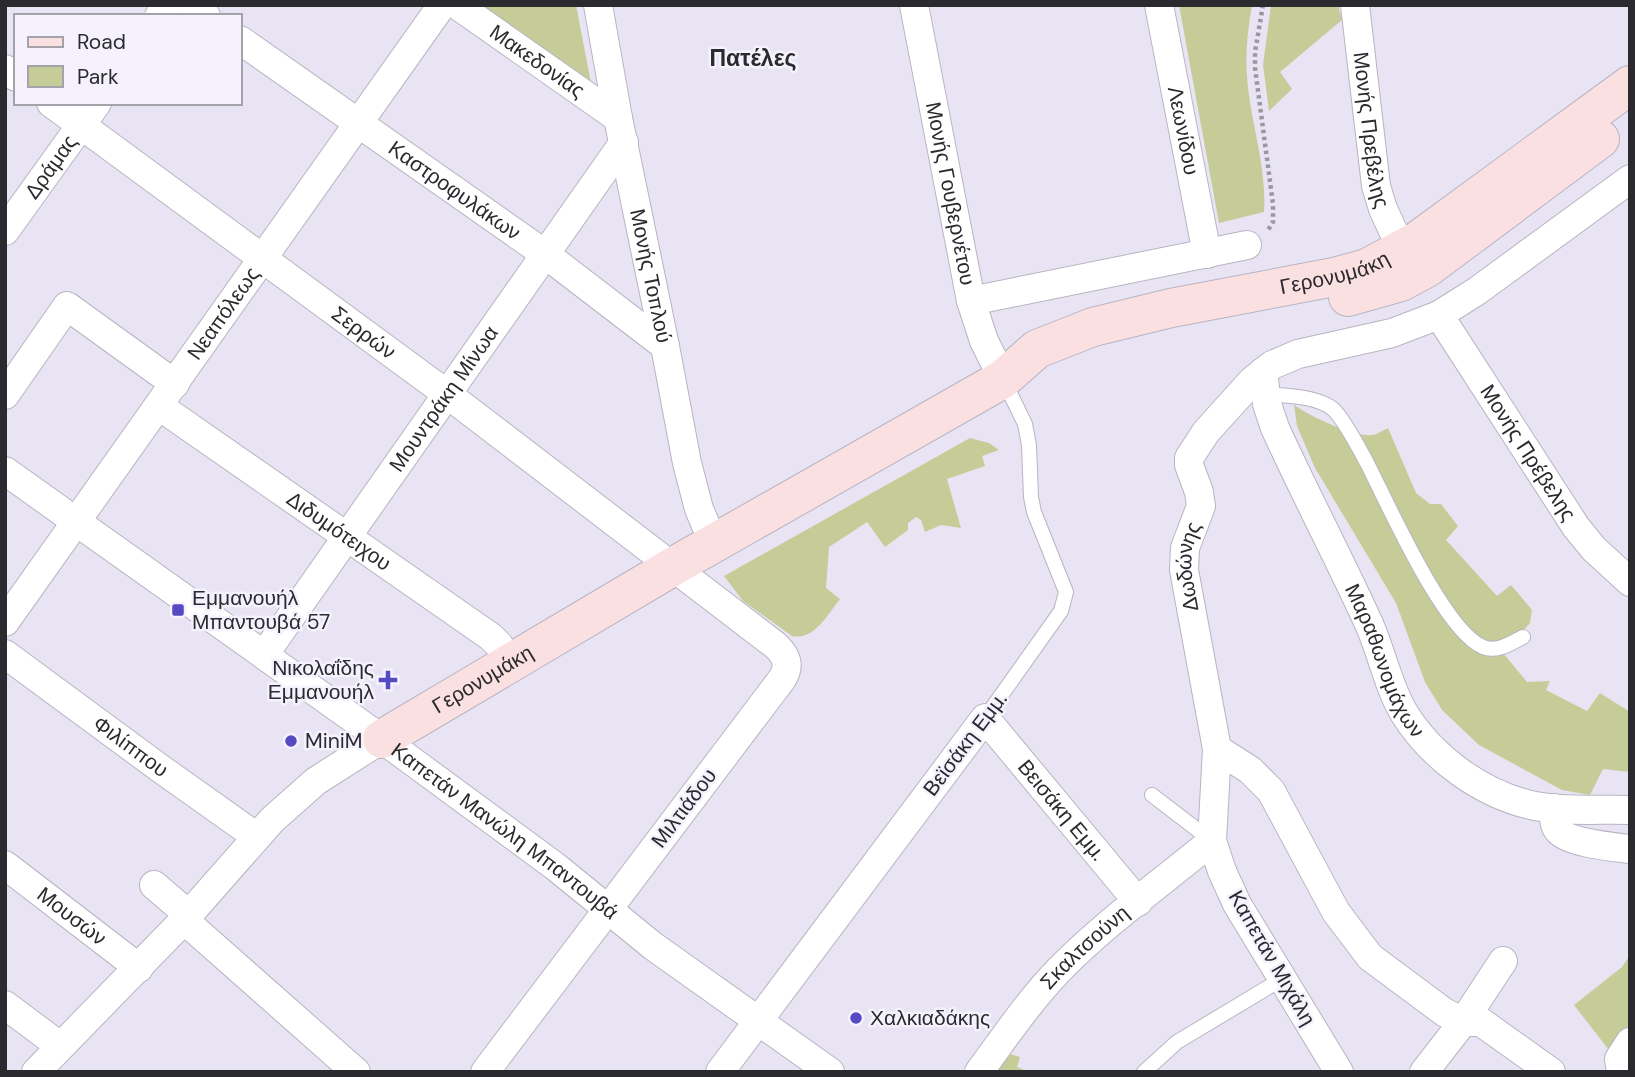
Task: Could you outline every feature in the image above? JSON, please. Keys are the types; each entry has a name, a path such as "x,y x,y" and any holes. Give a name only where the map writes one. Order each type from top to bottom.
{"street":[{"name":"Νεαπόλεως","path":"5,622 442,5"},
{"name":"Μακεδονίας","path":"457,5 621,130"},
{"name":"Μονής Τοπλού","path":"598,5 691,485 714,544"},
{"name":"Μονής Γουβερνέτου","path":"914,5 971,301 984,341 1003,379"},
{"name":"Λεωνίδου","path":"1158,5 1207,254"},
{"name":"Μονής Πρεβέλης","path":"1355,5 1376,186 1382,209 1402,250"},
{"name":"Καστροφυλάκων","path":"242,41 545,254 665,346"},
{"name":"Γερονυμάκη","path":"36,1072 187,918 279,814 316,781 382,739 674,566 1003,379 1037,349 1093,327 1171,308 1367,268 1436,228 1630,85"},
{"name":"Σερρών","path":"57,105 89,115 263,260 447,394 674,566"},
{"name":"Δράμας","path":"5,231 89,115"},
{"name":"Γερονυμάκη","path":"1003,379 1041,373 1082,357 1131,344 1330,302 1401,282 1427,268 1630,118"},
{"name":"Μουντράκη Μίνωα","path":"264,654 545,254 621,130"},
{"path":"1264,383 1298,354 1392,333 1439,315 1477,291 1630,179"},
{"path":"971,301 1247,245"},
{"name":"Διδυμότειχου","path":"5,395 67,306 167,395 347,536 491,637 499,645 509,664"},
{"name":"Μονής Πρέβελης","path":"1439,315 1570,518 1594,549 1630,582"},
{"name":"Δωδώνης","path":"1212,841 1217,749 1184,570 1185,548 1200,506 1199,492 1189,458 1206,432 1241,392 1264,383"},
{"name":"Μαραθωνομάχων","path":"1264,383 1275,428 1370,625 1400,705 1436,753 1468,778 1520,801 1554,808 1630,810"},
{"name":"Καπετάν Μανώλη Μπαντουβά","path":"5,471 382,739 556,867 653,946 830,1072"},
{"name":"Μιλτιάδου","path":"485,1072 788,668 784,654 775,645 674,566"},
{"name":"Φιλίππου","path":"5,654 257,837"},
{"name":"Βεισάκη Εμμ.","path":"985,718 1138,902"},
{"name":"Βεϊσάκη Εμμ.","path":"720,1072 985,718"},
{"path":"1217,749 1250,770 1271,791 1336,912 1370,957 1421,997 1463,1022 1481,1022 1550,1072"},
{"path":"1554,808 1555,825 1563,834 1630,849"},
{"name":"Σκαλτσούνη","path":"979,1072 1031,1002 1060,969 1212,841"},
{"name":"Καπετάν Μιχάλη","path":"1212,841 1237,904 1339,1072"},
{"name":"Μουσών","path":"5,865 139,968"},
{"path":"154,885 356,1072"},
{"path":"1424,1072 1463,1022 1503,961"},
{"path":"5,1005 60,1045"},
{"path":"1621,1072 1619,1059 1630,1042"}],"lane":[{"name":"Βεϊσάκη Εμμ.","path":"985,718 1061,611 1066,592 1034,512 1025,424 1003,379"},
{"path":"1264,383 1333,409 1357,444 1438,600 1468,637 1484,648 1498,649 1523,637"},
{"path":"1152,795 1212,841"},
{"path":"1144,1072 1177,1042 1282,979"}],"path":[{"path":"1247,245 1265,235 1271,228 1274,215 1255,68 1263,5"}],"green space":[{"path":"473,5 576,5 592,88"},
{"path":"1179,5 1252,5 1246,67 1261,160 1264,212 1219,223"},
{"path":"1271,5 1338,5 1342,20 1280,72 1292,89 1269,111 1263,65"},
{"path":"1294,405 1321,420 1354,433 1374,435 1388,428 1416,493 1430,504 1441,504 1458,526 1446,540 1497,596 1511,585 1532,610 1530,623 1503,653 1527,682 1550,681 1546,690 1587,711 1600,693 1630,712 1630,772 1603,769 1590,795 1562,790 1479,745 1442,710 1425,682 1396,603 1315,468 1297,426"},
{"path":"970,438 989,443 999,450 982,456 985,466 947,479 961,528 941,525 925,532 921,520 916,517 908,523 908,530 885,547 867,522 829,547 826,588 840,599 820,625 807,634 792,636 743,601 724,576"},
{"path":"1630,955 1630,1032 1612,1054 1574,1005 1622,967"},
{"path":"1010,1054 1020,1057 1017,1067 1029,1072 996,1072"}],"place":[{"name":"Εμμανουήλ Μπαντουβά 57","path":"178,610"},
{"name":"Νικολαΐδης Εμμανουήλ","path":"388,680"},
{"name":"MiniM","path":"291,741"},
{"name":"Χαλκιαδάκης","path":"856,1018"}],"district":[{"name":"Πατέλες","path":"753,58"}]}
